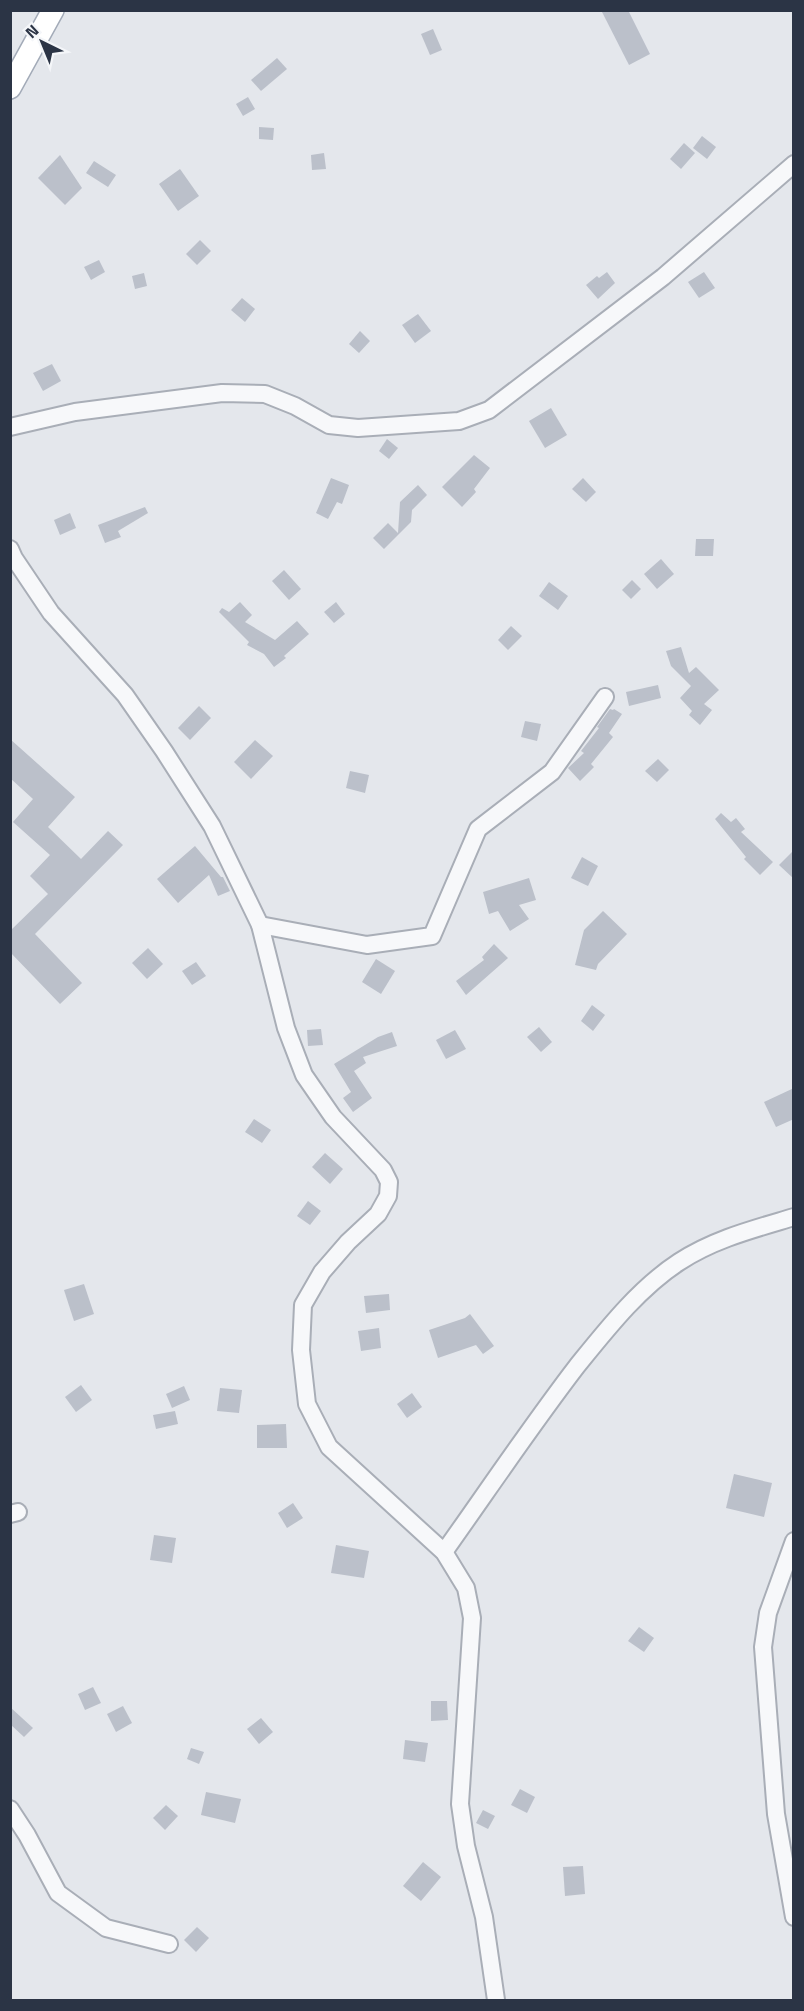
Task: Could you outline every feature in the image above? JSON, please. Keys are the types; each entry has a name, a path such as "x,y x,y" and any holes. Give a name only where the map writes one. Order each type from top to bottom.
{"main road":[{"path":"10,88 53,10"}],"street":[{"path":"10,427 75,412 222,393 266,394 295,406 329,425 358,428 459,421 489,410 663,277 794,164"},
{"path":"10,549 51,613 125,695 212,826 260,925 286,1028 304,1075 333,1117 383,1170 389,1182 388,1196 378,1214 348,1242 322,1272 303,1305 301,1350 307,1404 329,1447 444,1552 466,1588 472,1618 460,1804 466,1846 484,1917 496,2001"},
{"path":"260,925 367,945 432,936 478,829 552,772 605,697"},
{"path":"444,1552 557,1393 603,1333 644,1290 679,1262 728,1237 794,1217"},
{"path":"794,1540 768,1613 763,1647 776,1814 794,1917"},
{"path":"10,1809 27,1835 58,1893 106,1928 169,1944"}],"building":[{"path":"601,10 628,10 650,54 629,65"},
{"path":"433,29 442,50 430,55 421,34"},
{"path":"277,58 287,69 261,91 251,80"},
{"path":"248,97 255,109 243,116 236,104"},
{"path":"259,127 274,128 273,140 259,139"},
{"path":"702,136 716,147 707,159 693,148"},
{"path":"684,143 695,153 681,169 670,159"},
{"path":"324,153 326,169 312,170 311,155"},
{"path":"60,155 82,188 65,205 38,178"},
{"path":"94,161 116,175 108,187 86,173"},
{"path":"180,169 199,196 178,211 159,184"},
{"path":"200,240 211,251 197,265 186,254"},
{"path":"99,260 105,272 91,280 84,267"},
{"path":"607,272 615,283 598,299 586,285 597,276 599,278"},
{"path":"704,272 715,288 699,298 688,282"},
{"path":"144,273 147,286 135,289 132,276"},
{"path":"242,298 255,309 245,322 231,310"},
{"path":"418,314 431,331 415,343 402,325"},
{"path":"360,331 370,341 359,353 349,344"},
{"path":"52,364 61,381 43,391 33,373"},
{"path":"551,408 567,435 545,448 529,421"},
{"path":"387,439 398,448 389,459 379,451"},
{"path":"474,455 490,468 474,489 476,492 462,507 442,487"},
{"path":"331,478 349,485 342,504 337,502 328,519 316,513"},
{"path":"583,478 596,492 586,502 572,489"},
{"path":"418,485 427,495 412,510 411,522 384,549 373,538 388,523 398,533 400,502"},
{"path":"145,507 148,513 118,531 121,537 105,543 98,525"},
{"path":"70,513 76,528 60,535 54,520"},
{"path":"696,539 714,539 713,556 695,556"},
{"path":"661,559 674,574 657,589 644,574"},
{"path":"284,570 301,589 289,600 272,581"},
{"path":"632,580 641,589 631,599 622,590"},
{"path":"549,582 568,596 558,610 539,596"},
{"path":"240,602 252,615 245,622 275,640 297,621 309,634 274,667 264,654 247,645 249,642 219,612 222,608 229,612"},
{"path":"336,602 345,614 334,623 324,612"},
{"path":"511,626 522,636 508,650 498,640"},
{"path":"681,647 689,673 696,667 719,690 704,704 712,710 700,725 689,715 692,711 680,698 691,686 671,666 666,651"},
{"path":"658,685 661,698 629,706 626,692"},
{"path":"199,706 211,718 190,740 178,728"},
{"path":"610,709 622,714 609,733 613,737 591,764 594,767 580,781 568,768 584,753 581,751"},
{"path":"525,721 541,724 537,741 521,737"},
{"path":"10,739 75,797 48,827 81,859 108,831 123,845 35,934 82,983 60,1004 10,952 10,931 48,894 30,876 50,855 13,822 33,799 10,778"},
{"path":"255,740 273,756 251,779 234,762"},
{"path":"658,759 669,770 657,782 645,771"},
{"path":"350,771 369,775 365,793 346,788"},
{"path":"721,813 731,822 736,818 745,829 741,832 773,862 760,875 744,859 746,857 715,819"},
{"path":"195,846 223,877 230,891 218,896 209,875 178,903 157,879"},
{"path":"794,850 794,879 779,865"},
{"path":"582,857 598,866 588,886 571,878"},
{"path":"529,878 536,900 519,905 529,919 510,931 498,911 489,914 483,892"},
{"path":"603,911 627,934 598,964 596,970 575,965 584,930"},
{"path":"494,944 508,958 466,995 456,981 484,960 482,957"},
{"path":"148,948 163,964 147,979 132,963"},
{"path":"376,959 395,971 381,994 362,982"},
{"path":"196,962 206,976 192,985 182,971"},
{"path":"592,1005 605,1015 593,1031 581,1021"},
{"path":"539,1027 552,1042 541,1052 527,1037"},
{"path":"321,1029 323,1045 308,1046 307,1030"},
{"path":"455,1030 466,1049 446,1059 436,1040"},
{"path":"392,1032 397,1046 363,1057 366,1063 354,1071 372,1098 353,1112 343,1098 351,1092 334,1064 378,1037"},
{"path":"794,1088 794,1119 776,1127 764,1102"},
{"path":"254,1119 271,1130 262,1143 245,1132"},
{"path":"325,1153 343,1169 330,1184 312,1167"},
{"path":"308,1201 321,1211 310,1225 297,1216"},
{"path":"84,1284 94,1314 74,1321 64,1290"},
{"path":"389,1294 390,1310 366,1313 364,1296"},
{"path":"470,1314 494,1346 483,1354 476,1345 438,1358 429,1330 465,1318"},
{"path":"379,1328 381,1348 361,1351 358,1331"},
{"path":"81,1385 92,1400 76,1412 65,1397"},
{"path":"184,1386 190,1400 172,1408 166,1394"},
{"path":"220,1388 242,1390 239,1413 217,1411"},
{"path":"412,1393 422,1407 407,1418 397,1404"},
{"path":"175,1411 178,1424 156,1429 153,1415"},
{"path":"286,1424 287,1448 257,1448 257,1425"},
{"path":"734,1474 772,1483 764,1517 726,1508"},
{"path":"293,1503 303,1518 287,1528 278,1513"},
{"path":"154,1535 176,1538 172,1563 150,1560"},
{"path":"336,1545 369,1551 364,1578 331,1573"},
{"path":"639,1627 654,1638 644,1652 628,1641"},
{"path":"93,1687 101,1703 85,1710 78,1694"},
{"path":"431,1701 447,1701 448,1720 431,1721"},
{"path":"123,1706 132,1723 116,1732 107,1714"},
{"path":"10,1707 33,1728 24,1737 10,1724"},
{"path":"261,1718 273,1732 259,1744 247,1729"},
{"path":"405,1740 428,1743 425,1762 403,1759"},
{"path":"191,1748 204,1752 199,1764 187,1759"},
{"path":"520,1789 535,1797 527,1813 511,1805"},
{"path":"206,1792 241,1799 235,1823 201,1815"},
{"path":"166,1805 178,1816 165,1830 153,1818"},
{"path":"483,1810 495,1816 488,1829 476,1823"},
{"path":"423,1862 441,1877 421,1901 403,1886"},
{"path":"583,1866 585,1894 565,1896 563,1867"},
{"path":"197,1927 209,1938 196,1952 184,1940"}]}
